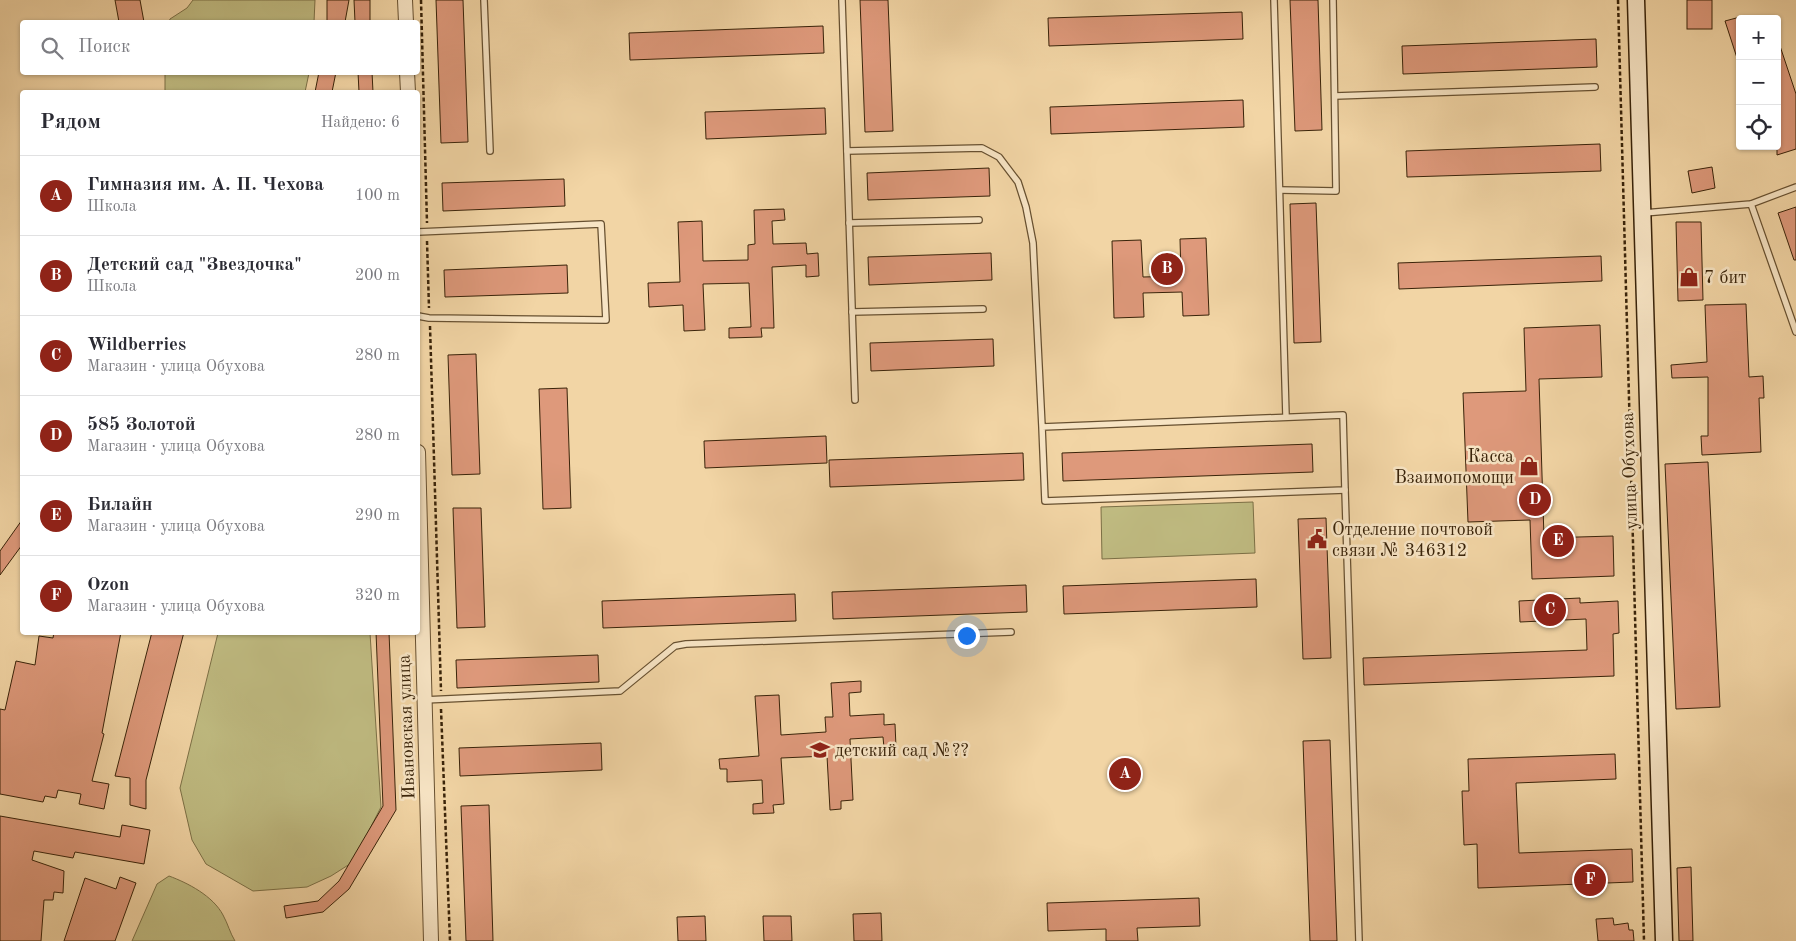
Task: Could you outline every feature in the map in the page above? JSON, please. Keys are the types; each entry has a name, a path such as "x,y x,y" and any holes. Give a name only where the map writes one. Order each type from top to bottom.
{"main road":[{"name":"улица Обухова","path":"1636,0 1664,941"}],"street":[{"path":"405,0 406,20"},
{"path":"407,75 408,90"},
{"name":"Ивановская улица","path":"420,535 431,941"}],"lane":[{"path":"484,0 490,151"},
{"path":"842,0 855,400"},
{"path":"1274,0 1286,416"},
{"path":"1280,190 1336,191 1333,0"},
{"path":"1334,96 1594,87"},
{"path":"847,151 982,148 999,157 1018,182 1033,243 1044,501 1345,490"},
{"path":"1642,213 1751,204 1796,187"},
{"path":"1751,204 1796,332"},
{"path":"849,223 979,220"},
{"path":"420,232 601,224 606,320 420,316"},
{"path":"852,312 982,309"},
{"path":"1042,427 1343,415 1359,941"},
{"path":"424,700 620,691 675,646 686,644 1012,632"}],"path":[{"path":"421,0 429,318 450,941"},
{"path":"1618,0 1644,941"}],"shaded area":[{"path":"193,0 315,0 314,20 170,20 187,8"},
{"path":"165,75 309,75 305,90 165,90"},
{"path":"1253,502 1255,553 1102,559 1101,507"},
{"path":"218,635 370,635 381,807 353,862 331,876 307,887 253,891 206,864 192,840 180,788"},
{"path":"169,876 192,886 207,896 219,908 235,941 132,941 157,884"}],"building":[{"path":"115,0 140,0 144,20 119,20"},
{"path":"327,0 349,0 345,20 327,20"},
{"path":"354,0 370,0 370,20 355,20"},
{"path":"436,0 463,0 468,142 441,143"},
{"path":"860,0 888,0 893,131 865,132"},
{"path":"1290,0 1318,0 1322,130 1295,131"},
{"path":"1687,0 1712,0 1712,29 1687,29"},
{"path":"1242,12 1243,39 1049,46 1048,18"},
{"path":"1736,18 1736,55 1725,21"},
{"path":"823,26 824,53 630,60 629,33"},
{"path":"1596,39 1597,67 1403,74 1402,46"},
{"path":"1781,49 1796,94 1796,149 1777,155 1777,150 1781,150"},
{"path":"318,75 335,75 332,90 315,90"},
{"path":"358,75 372,75 373,90 359,90"},
{"path":"1243,100 1244,127 1051,134 1050,107"},
{"path":"825,108 826,134 706,139 705,112"},
{"path":"1600,144 1601,171 1407,177 1406,151"},
{"path":"1712,167 1715,188 1692,193 1688,171"},
{"path":"989,168 990,196 868,200 867,173"},
{"path":"564,179 565,206 443,211 442,183"},
{"path":"1316,203 1321,342 1294,343 1290,204"},
{"path":"1796,207 1796,260 1794,260 1778,213"},
{"path":"784,209 785,220 772,221 773,244 806,243 807,254 818,253 819,276 806,277 806,265 772,267 774,328 761,328 762,337 729,338 729,328 751,327 749,283 703,284 705,330 684,331 683,305 649,307 648,283 680,282 678,222 702,221 703,261 748,260 748,245 755,244 754,210"},
{"path":"1676,222 1701,222 1703,300 1678,301"},
{"path":"1206,238 1209,315 1183,316 1182,292 1143,293 1144,317 1114,318 1112,241 1141,240 1143,277 1181,276 1180,239"},
{"path":"991,253 992,280 869,285 868,257"},
{"path":"1601,256 1602,281 1399,289 1398,263"},
{"path":"567,265 568,293 445,297 444,270"},
{"path":"1746,304 1749,377 1763,376 1764,398 1759,398 1761,452 1702,455 1701,436 1708,436 1708,377 1672,378 1671,365 1707,362 1705,305"},
{"path":"1600,325 1602,377 1539,379 1544,538 1613,536 1614,576 1532,579 1530,520 1468,522 1463,393 1526,391 1524,328"},
{"path":"993,339 994,366 871,371 870,343"},
{"path":"476,354 480,474 452,475 448,355"},
{"path":"567,388 571,508 543,509 539,389"},
{"path":"826,436 827,463 705,468 704,441"},
{"path":"1312,444 1313,472 1063,481 1062,453"},
{"path":"1023,453 1024,480 830,487 829,460"},
{"path":"1708,462 1720,707 1676,709 1665,464"},
{"path":"453,508 481,508 485,627 457,628"},
{"path":"1326,518 1331,658 1303,659 1298,519"},
{"path":"20,523 20,548 0,575 0,551"},
{"path":"1256,579 1257,607 1064,614 1063,586"},
{"path":"1026,585 1027,612 833,619 832,592"},
{"path":"795,594 796,621 603,628 602,601"},
{"path":"1580,598 1580,603 1618,601 1619,633 1613,634 1614,676 1364,685 1363,658 1587,650 1586,619 1520,622 1519,601"},
{"path":"54,635 120,635 102,733 104,734 92,781 109,784 104,809 79,804 81,794 58,790 56,798 45,796 43,802 0,794 0,709 5,710 16,661 35,665 39,636 53,638"},
{"path":"151,635 183,635 146,780 146,809 130,805 130,778 115,776"},
{"path":"376,635 389,635 396,810 349,889 323,912 286,918 284,906 318,901 339,881 383,806"},
{"path":"598,655 599,682 457,688 456,660"},
{"path":"861,681 861,692 849,693 850,716 884,714 884,725 895,724 896,747 884,748 883,737 850,739 853,800 841,801 841,809 830,810 827,756 781,758 784,804 773,805 774,813 753,814 753,804 763,803 762,780 727,782 727,769 720,769 719,759 759,756 755,696 779,695 781,735 826,732 825,717 833,717 831,683"},
{"path":"1330,740 1337,941 1310,941 1303,741"},
{"path":"601,743 602,770 460,776 459,748"},
{"path":"1615,754 1616,779 1516,783 1519,853 1632,849 1633,882 1478,888 1477,844 1464,845 1462,791 1469,791 1468,759"},
{"path":"489,805 493,941 466,941 461,806"},
{"path":"0,816 120,837 122,825 150,830 144,864 75,852 73,858 34,851 32,860 64,871 63,893 54,892 53,900 44,900 41,941 0,941"},
{"path":"1691,867 1693,941 1679,941 1677,868"},
{"path":"120,877 136,883 115,941 64,941 85,878 116,889"},
{"path":"1199,898 1200,926 1137,928 1138,941 1106,941 1106,929 1048,931 1047,903"},
{"path":"881,913 882,941 854,941 853,914"},
{"path":"705,916 706,941 678,941 677,917"},
{"path":"763,916 791,916 792,941 764,941"},
{"path":"1613,918 1614,925 1628,923 1629,930 1633,930 1634,941 1598,941 1596,919"}],"place":[{"name":"Детский сад \"Звездочка\"","path":"1167,269"},
{"name":"7 бит","path":"1689,277"},
{"name":"Касса Взаимопомощи","path":"1529,466"},
{"name":"585 Золотой","path":"1535,500"},
{"name":"Отделение почтовой связи № 346312","path":"1317,539"},
{"name":"Билайн","path":"1558,541"},
{"name":"Wildberries","path":"1550,610"},
{"name":"детский сад №??","path":"820,750"},
{"name":"Гимназия им. А. П. Чехова","path":"1125,774"},
{"name":"Ozon","path":"1590,880"}]}
